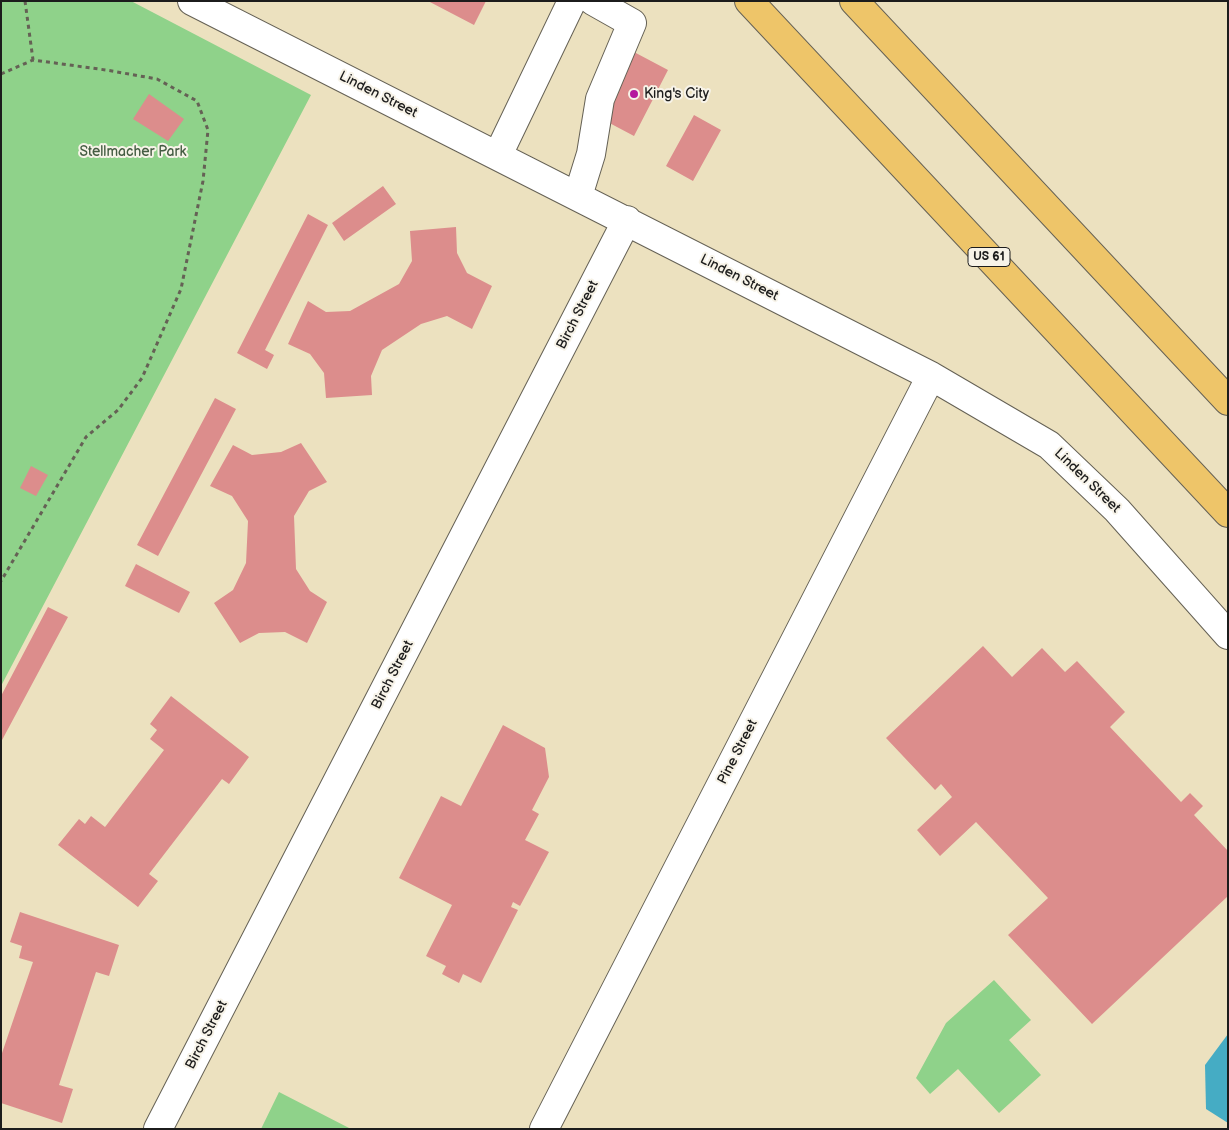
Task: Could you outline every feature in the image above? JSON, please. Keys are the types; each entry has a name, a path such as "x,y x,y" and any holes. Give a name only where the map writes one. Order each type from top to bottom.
{"main road":[{"name":"US 61","path":"749,1 1228,513"},
{"path":"854,1 1228,401"}],"street":[{"name":"Linden Street","path":"192,1 932,376 1049,445 1118,510 1228,635"},
{"path":"498,155 572,1"},
{"path":"578,196 591,154 600,99 632,24 593,1"},
{"name":"Birch Street","path":"158,1129 627,220"},
{"name":"Pine Street","path":"544,1129 932,376"}],"path":[{"path":"25,1 33,60"},
{"path":"1,74 33,60 157,79 197,101 208,130 203,181 181,289 142,378 118,410 86,437 1,581"}],"green space":[{"name":"Stellmacher Park","path":"1,1 131,1 311,95 1,686"},
{"path":"994,980 1031,1020 1009,1040 1041,1075 999,1113 958,1069 930,1094 916,1078 946,1023"},
{"path":"279,1092 351,1129 261,1129"}],"water":[{"path":"1228,1034 1228,1123 1206,1109 1205,1065"}],"building":[{"path":"428,1 486,1 474,25"},
{"name":"King's City","path":"634,52 668,70 634,136 600,118"},
{"path":"149,94 184,119 168,141 133,119"},
{"path":"694,115 721,130 693,181 666,166"},
{"path":"383,186 396,204 344,241 332,223"},
{"path":"308,214 328,225 265,350 274,355 267,369 237,353"},
{"path":"456,227 457,253 467,273 492,286 472,329 447,316 421,324 382,350 371,376 372,395 326,398 324,373 310,354 288,344 308,301 326,312 350,311 399,284 412,261 410,231"},
{"path":"215,398 236,409 158,556 137,545"},
{"path":"301,443 327,482 309,491 294,516 296,569 310,591 327,602 307,643 285,632 259,633 240,643 214,603 233,590 246,563 248,521 232,496 210,486 233,445 252,455 281,452"},
{"path":"31,466 48,475 36,496 20,488"},
{"path":"136,564 190,592 179,613 125,586"},
{"path":"48,607 68,617 1,742 1,696"},
{"path":"983,646 1012,677 1042,648 1065,672 1077,661 1125,712 1110,727 1181,802 1190,793 1203,806 1194,815 1228,851 1228,896 1092,1024 1008,935 1048,898 976,822 940,856 917,830 952,797 941,784 935,790 886,738"},
{"path":"171,696 249,757 229,784 222,779 149,874 158,881 138,907 58,845 79,819 85,824 91,816 105,827 164,750 150,739 157,730 150,724"},
{"path":"503,725 545,748 549,777 532,810 539,814 525,840 549,852 520,906 513,902 511,907 518,910 481,983 463,974 459,983 442,974 446,966 426,956 452,905 399,878 441,796 461,806"},
{"path":"20,912 119,945 109,976 96,972 59,1085 73,1089 62,1123 1,1103 1,1056 33,962 19,958 22,946 10,942"}],"place":[{"name":"King's City","path":"634,94"}]}
